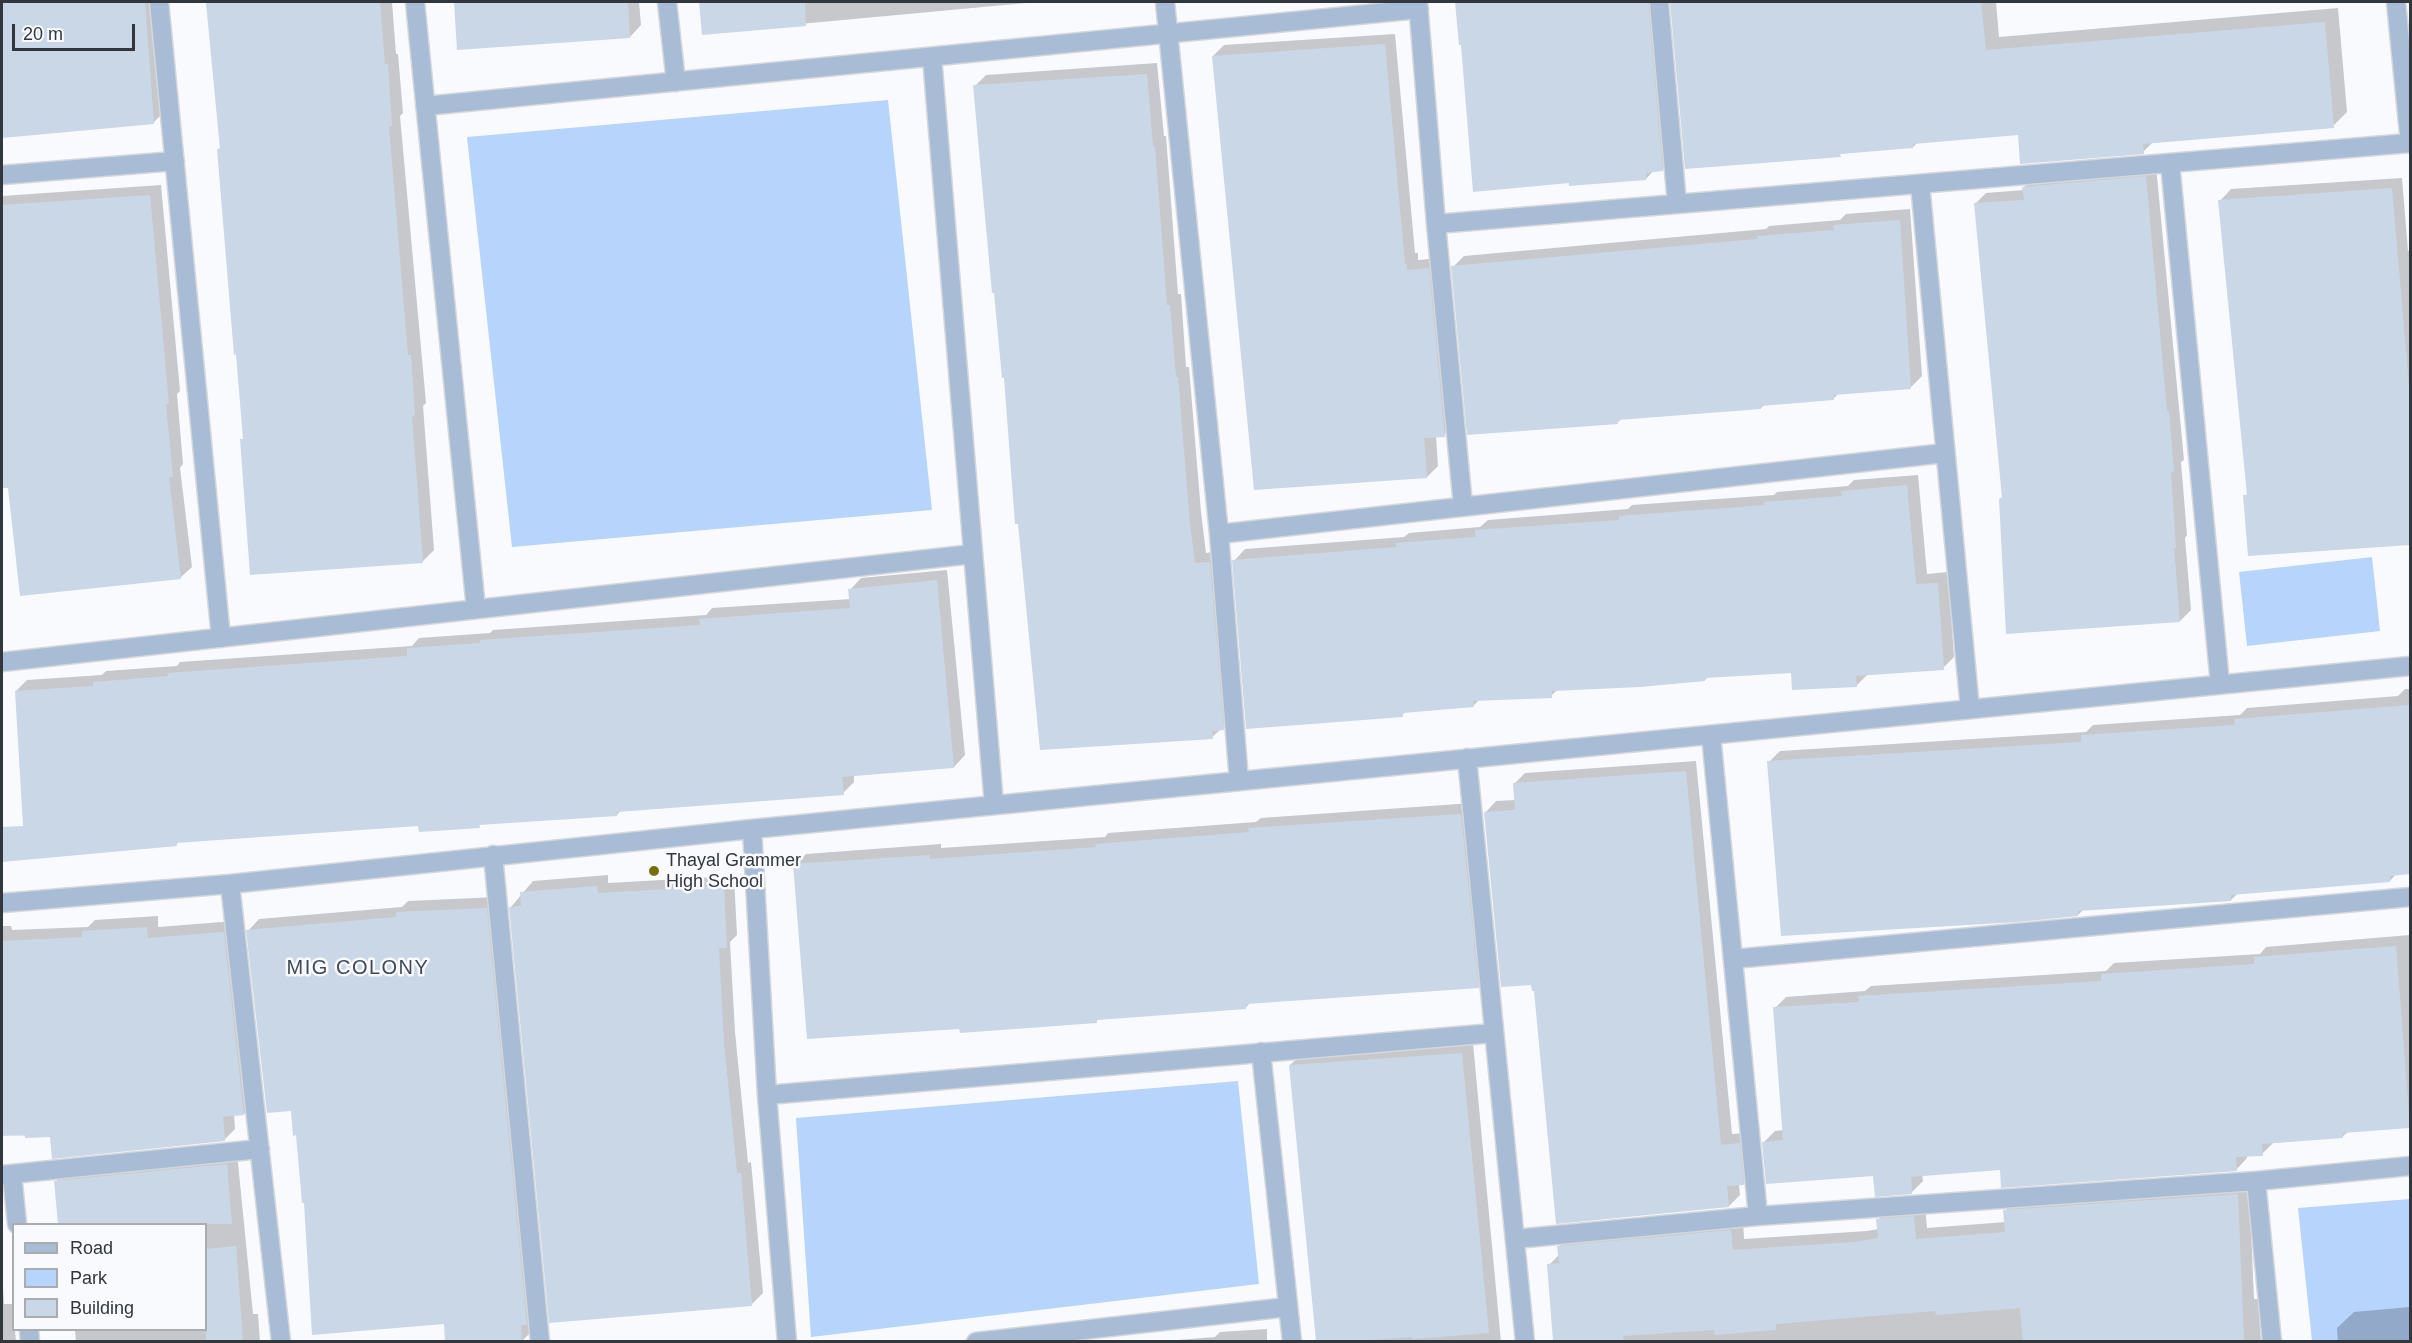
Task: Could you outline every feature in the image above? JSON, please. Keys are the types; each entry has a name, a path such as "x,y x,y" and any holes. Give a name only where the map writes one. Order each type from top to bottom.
{"street":[{"path":"159,2 221,638"},
{"path":"415,2 476,609"},
{"path":"667,2 676,82"},
{"path":"1165,2 1219,534 1239,781"},
{"path":"1659,2 1677,204"},
{"path":"1436,224 2410,143 2396,2"},
{"path":"425,106 1169,34 1419,5 1436,224 1463,506"},
{"path":"932,57 994,805"},
{"path":"2,175 175,161"},
{"path":"2170,163 2220,684"},
{"path":"1920,184 1970,709"},
{"path":"1219,534 1946,453"},
{"path":"2,662 974,554"},
{"path":"2,903 230,884 752,829 2410,666"},
{"path":"1711,735 1758,1216"},
{"path":"1467,759 1526,1341"},
{"path":"752,829 768,1095 787,1341"},
{"path":"493,855 540,1341"},
{"path":"230,884 281,1341"},
{"path":"1733,959 2410,897"},
{"path":"768,1095 1494,1033"},
{"path":"1261,1052 1292,1341"},
{"path":"17,1223 7,1174 260,1149"},
{"path":"1515,1239 1758,1216 2256,1181 2410,1166"},
{"path":"2256,1181 2272,1341"},
{"path":"976,1341 1037,1338 1288,1307"}],"green space":[{"path":"888,100 932,510 512,547 467,137"},
{"path":"2372,557 2380,631 2247,646 2239,572"},
{"path":"1238,1081 1259,1284 811,1337 796,1118"},
{"path":"2410,1199 2410,1341 2312,1341 2298,1208"}],"building":[{"path":"2,2 145,2 154,124 2,138"},
{"path":"380,2 385,64 388,64 392,126 389,126 408,355 411,355 415,415 412,416 423,563 250,575 240,439 243,439 236,354 234,355 217,149 220,149 206,3"},
{"path":"454,2 628,2 630,38 457,50"},
{"path":"699,2 805,2 806,26 702,35"},
{"path":"1455,2 1648,2 1663,171 1646,173 1646,180 1569,186 1569,183 1473,192 1461,45 1459,45"},
{"path":"1670,2 1981,2 1986,50 2325,22 2334,128 2143,144 2144,154 2020,164 2018,135 1913,144 1913,148 1840,154 1841,157 1685,169"},
{"path":"1385,44 1405,264 1407,264 1407,270 1429,268 1445,437 1424,438 1427,478 1254,490 1212,56"},
{"path":"1147,74 1167,305 1170,305 1176,377 1178,377 1190,524 1195,563 1210,562 1224,730 1212,731 1213,739 1040,750 1018,524 1015,524 1004,378 1002,378 994,293 992,293 973,85"},
{"path":"2146,176 2174,472 2171,472 2176,548 2174,548 2180,622 2006,634 1999,499 2002,498 1974,203 2024,200 2022,187"},
{"path":"2392,188 2410,397 2410,545 2248,556 2243,495 2247,495 2218,200"},
{"path":"150,195 169,404 166,404 173,477 169,477 181,579 20,596 8,488 2,488 2,205"},
{"path":"1900,220 1911,389 1834,395 1834,400 1761,406 1761,409 1618,420 1618,424 1467,435 1451,266 1757,239 1757,236 1834,230 1833,225"},
{"path":"1907,485 1916,584 1938,583 1944,670 1856,676 1857,687 1792,690 1791,673 1705,678 1705,681 1640,687 1552,691 1552,698 1473,701 1474,707 1403,713 1403,717 1246,729 1232,560 1396,547 1396,543 1476,537 1475,530 1619,520 1619,516 1765,505 1764,502 1842,496 1841,491"},
{"path":"937,580 954,768 842,777 844,795 617,812 617,816 479,825 480,828 419,832 418,826 176,843 177,846 2,862 2,827 23,826 15,691 93,686 93,682 168,676 167,673 407,656 407,648 480,643 480,640 700,625 699,619 850,608 848,589"},
{"path":"2410,705 2410,874 2390,876 2390,882 2231,895 2231,901 2078,911 2078,916 2018,922 1781,936 1767,761 2081,742 2081,735 2235,725 2234,719"},
{"path":"1686,771 1721,1145 1740,1143 1744,1185 1727,1186 1729,1207 1556,1224 1534,991 1531,985 1501,987 1484,812 1515,810 1513,783"},
{"path":"1461,814 1479,988 1246,1004 1246,1009 1097,1020 1097,1023 960,1033 959,1029 807,1039 793,864 930,855 930,859 1096,847 1095,844 1249,832 1248,828"},
{"path":"597,886 598,893 724,886 727,948 719,948 724,1043 737,1173 741,1173 752,1306 549,1323 509,907 521,906 520,892"},
{"path":"487,908 527,1325 521,1325 522,1341 445,1341 444,1324 312,1335 304,1203 302,1203 296,1135 293,1136 291,1111 267,1113 246,930 396,917 396,912"},
{"path":"147,927 148,938 224,932 244,1115 223,1117 225,1141 52,1159 50,1137 2,1136 2,941 82,937 82,931"},
{"path":"2396,946 2410,1128 2343,1133 2343,1138 2262,1144 2263,1156 2236,1157 2237,1171 2001,1188 2000,1170 1911,1177 1912,1194 1875,1197 1873,1176 1766,1184 1762,1142 1783,1140 1773,1007 1859,1002 1858,996 2101,981 2101,974 2254,964 2254,957"},
{"path":"1462,1053 1489,1333 1412,1339 1412,1337 1316,1341 1289,1065"},
{"path":"227,1164 232,1224 58,1223 54,1181"},
{"path":"2238,1194 2244,1341 2023,1341 2020,1308 1936,1315 1935,1311 1776,1324 1776,1330 1715,1335 1714,1330 1623,1336 1624,1341 1553,1341 1547,1264 1559,1263 1557,1246 1731,1230 1733,1250 1854,1242 1878,1238 1876,1219 1914,1216 1916,1239 2005,1232 2003,1210"},
{"path":"236,1246 243,1341 206,1341 207,1249"}],"place":[{"name":"Thayal Grammer High School","path":"654,871"}],"district":[{"name":"MIG COLONY","path":"358,968"}]}
